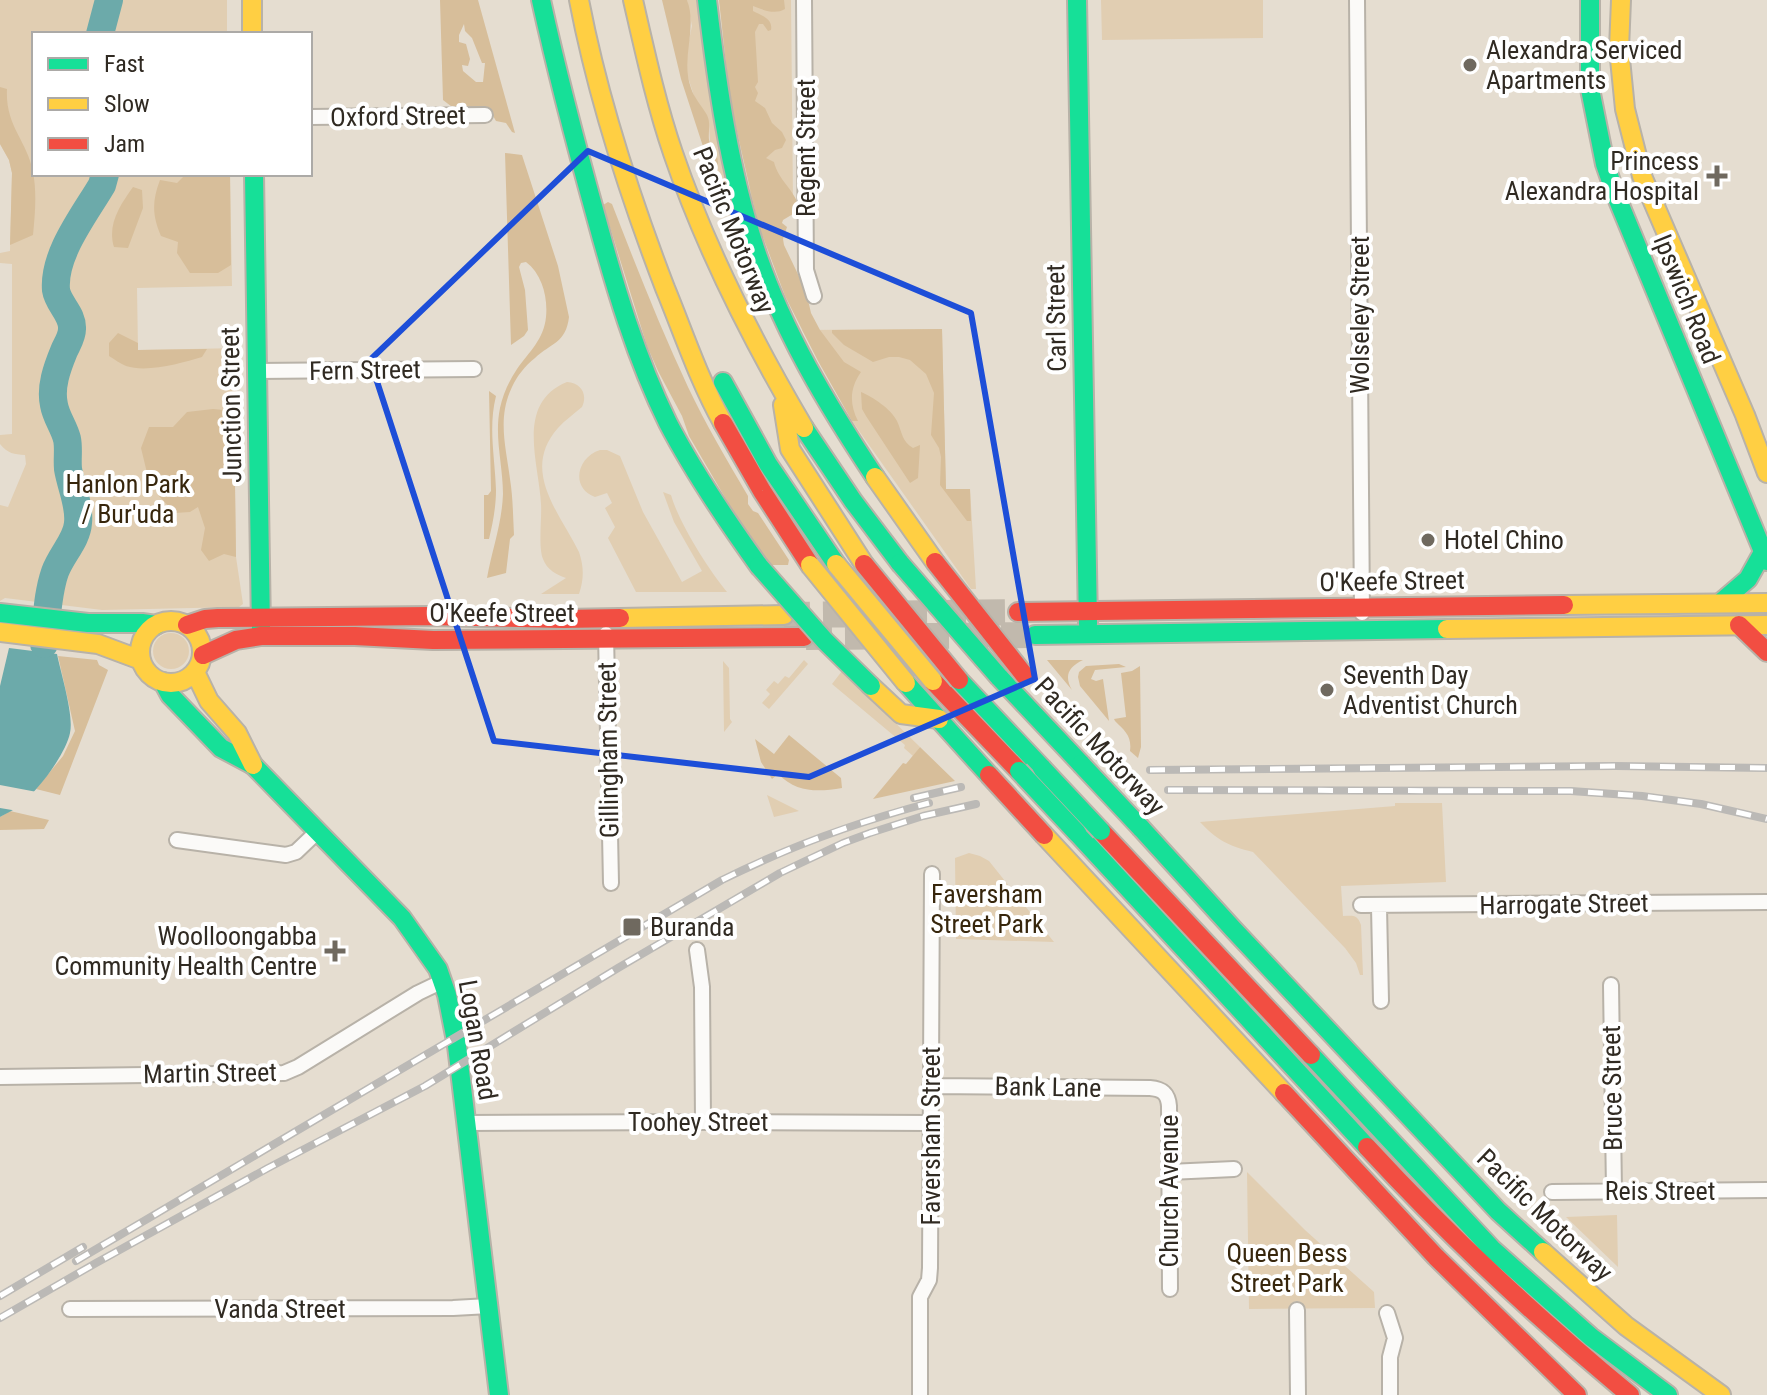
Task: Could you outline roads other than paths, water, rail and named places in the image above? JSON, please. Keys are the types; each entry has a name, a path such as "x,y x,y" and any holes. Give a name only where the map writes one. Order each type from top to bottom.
{"main road":[{"path":"252,0 252,32"},
{"path":"541,0 557,77 624,310 652,385 676,436 705,488 759,566 825,641 901,714 939,719"},
{"path":"579,0 615,148 693,360 724,424 761,489 810,565 906,683 1044,835 1436,1257 1577,1395"},
{"name":"Pacific Motorway","path":"633,0 661,113 686,187 732,299 780,390 825,464 871,527 999,677 1498,1211 1626,1326 1721,1395"},
{"path":"707,0 715,75 728,143 753,241 785,321 814,379 884,489 935,562 1025,676 1041,721"},
{"name":"Carl Street","path":"1077,0 1089,634"},
{"name":"Ipswich Road","path":"1590,0 1590,89 1605,164 1615,193 1745,415 1767,473"},
{"name":"Ipswich Road","path":"1621,0 1619,49 1625,109 1633,146 1677,301 1765,557"},
{"name":"Junction Street","path":"254,176 261,627"},
{"path":"675,310 712,361 768,464 812,531 933,681 1466,1250 1557,1334 1630,1395"},
{"path":"780,390 790,449 864,564 959,680 1492,1249 1591,1337 1668,1395"},
{"path":"1720,603 1748,579 1765,557"},
{"name":"O'Keefe Street","path":"1018,612 1767,603"},
{"path":"1,613 100,624 145,622 156,625"},
{"name":"O'Keefe Street","path":"199,664 261,627 431,616 607,618 784,615"},
{"name":"O'Keefe Street","path":"187,625 205,619 404,639 804,637"},
{"path":"172,621 187,625 199,638 199,664 188,678 180,682 163,682 146,670 141,660 141,644 144,636 156,625 172,621"},
{"path":"1739,625 1767,652"},
{"name":"O'Keefe Street","path":"1035,635 1767,625"},
{"path":"0,632 98,644 141,660"},
{"name":"Logan Road","path":"199,664 209,701 237,733 253,765"},
{"name":"Logan Road","path":"163,682 170,695 221,748 253,765 402,918 427,951 443,981 455,1035 499,1395"}],"street":[{"name":"Regent Street","path":"804,0 806,270 814,296"},
{"name":"Wolseley Street","path":"1357,0 1362,629"},
{"name":"Oxford Street","path":"312,117 485,115"},
{"name":"Fern Street","path":"257,371 474,369"},
{"name":"Gillingham Street","path":"607,618 611,883"},
{"path":"177,840 281,856 296,852 318,831"},
{"name":"Faversham Street","path":"920,1395 920,1302 930,1273 932,874"},
{"name":"Harrogate Street","path":"1361,905 1767,902"},
{"path":"1379,907 1381,1001"},
{"path":"697,950 702,981 703,1122"},
{"name":"Martin Street","path":"0,1077 284,1073 443,981"},
{"name":"Bruce Street","path":"1611,985 1614,1191"},
{"name":"Bank Lane","path":"930,1086 1150,1088 1165,1093"},
{"name":"Church Avenue","path":"1165,1093 1169,1106 1170,1289"},
{"name":"Toohey Street","path":"466,1123 930,1123"},
{"path":"1169,1172 1234,1169"},
{"name":"Reis Street","path":"1552,1192 1767,1190"},
{"name":"Vanda Street","path":"70,1309 489,1306"},
{"path":"1297,1310 1298,1395"},
{"path":"1387,1313 1395,1338 1390,1352 1390,1395"}],"water":[{"path":"9,648 57,654 71,725 62,753 48,774 24,802 0,817 0,686"}],"waterway":[{"path":"101,32 109,0"},
{"path":"44,644 52,581 75,535 78,516 68,469 67,439 53,398 57,371 72,329 57,295 56,276 65,249 104,176"}],"tunnel":[{"path":"784,615 1018,612"},
{"path":"806,637 1035,635"}],"railway":[{"path":"1150,770 1615,766 1767,768"},
{"path":"914,798 961,787"},
{"path":"1168,790 1571,791 1701,804 1767,819"},
{"path":"76,1261 722,880 823,836 929,803"},
{"path":"0,1318 268,1168 425,1086 780,873 870,833 923,816 976,804"},
{"path":"0,1296 83,1247"}],"place":[{"name":"Alexandra Serviced Apartments","path":"1470,65"},
{"name":"Princess Alexandra Hospital","path":"1717,176"},
{"name":"Hotel Chino","path":"1428,540"},
{"name":"Seventh Day Adventist Church","path":"1327,690"},
{"name":"Buranda","path":"632,927"},
{"name":"Woolloongabba Community Health Centre","path":"335,951"}],"park label":[{"name":"Hanlon Park / Bur'uda","path":"128,499"},
{"name":"Faversham Street Park","path":"987,909"},
{"name":"Queen Bess Street Park","path":"1287,1268"}]}
